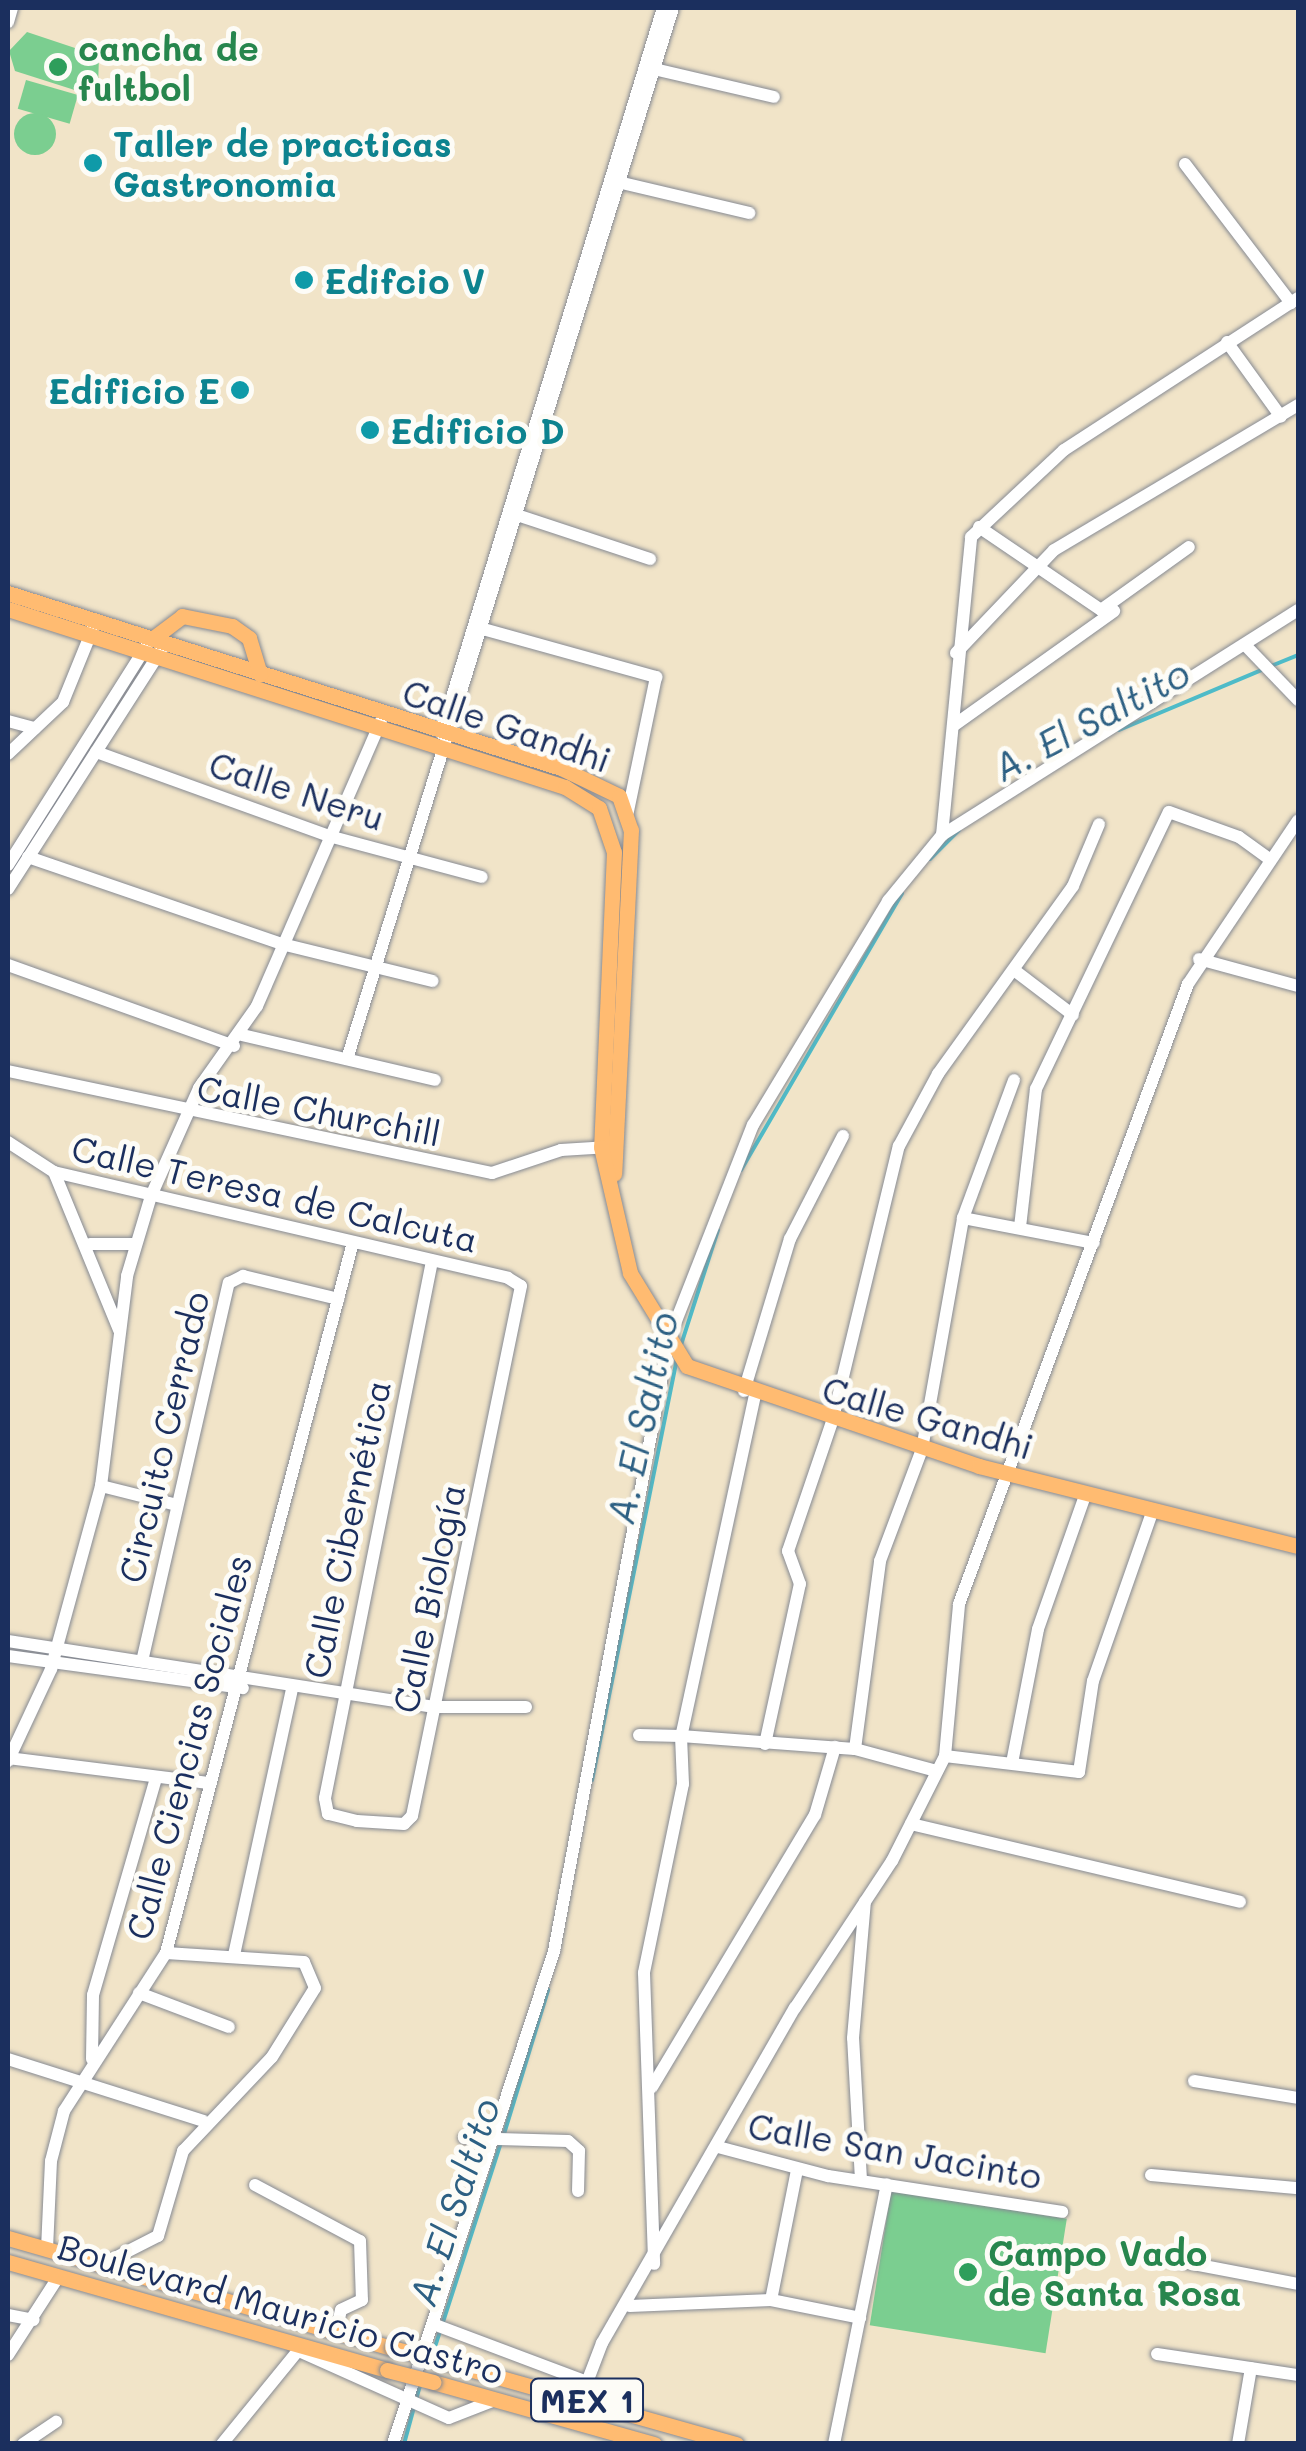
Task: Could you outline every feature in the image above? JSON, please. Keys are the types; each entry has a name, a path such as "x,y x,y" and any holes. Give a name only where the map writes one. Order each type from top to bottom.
{"main road":[{"name":"Calle Gandhi","path":"8,593 93,627 381,722 584,776 628,810 609,1147"},
{"name":"Calle Gandhi","path":"8,609 93,627"},
{"path":"155,647 182,616 232,626 249,638 260,674"},
{"name":"Calle Gandhi","path":"155,647 260,674 381,722"},
{"name":"Calle Gandhi","path":"446,740 565,787 608,818 609,1147 614,1178 630,1273 669,1339 701,1376 922,1449 1298,1546"},
{"name":"Boulevard Mauricio Castro","path":"8,2238 437,2360 584,2390 736,2444"},
{"name":"Boulevard Mauricio Castro","path":"8,2262 300,2348 654,2444"}],"street":[{"path":"8,22 12,8"},
{"path":"347,1059 446,740 662,8"},
{"path":"446,740 520,516 673,8"},
{"path":"654,69 774,97"},
{"path":"942,835 964,554 980,527 1064,450 1294,301 1185,164"},
{"path":"618,182 748,212"},
{"path":"1227,342 1282,417"},
{"path":"956,654 1036,567 1298,405"},
{"path":"520,516 650,559"},
{"path":"980,527 1101,610 1189,547"},
{"path":"952,726 1132,598"},
{"path":"394,2444 405,2401 497,2144 554,1950 669,1339 752,1124 888,902 942,835 1298,610"},
{"path":"8,754 74,686 93,627"},
{"path":"483,630 656,677 628,810"},
{"path":"1246,646 1298,700"},
{"path":"8,889 96,752 155,647"},
{"path":"8,865 155,647"},
{"path":"8,721 35,728"},
{"path":"210,1783 8,1759 52,1668 101,1486 135,1244 151,1196 186,1114 238,1040 381,722"},
{"name":"Calle Neru","path":"96,752 329,836 482,877"},
{"path":"1020,1227 1036,1089 1168,812 1239,837 1272,860"},
{"path":"433,2324 584,2390 718,2147 911,1824 932,1770 945,1756 957,1615 1199,959 1298,820"},
{"path":"765,1744 800,1584 788,1550 832,1422 898,1146 1074,886 1098,824"},
{"path":"28,856 282,944 433,981"},
{"path":"1199,959 1298,986"},
{"path":"8,965 238,1040 436,1080"},
{"path":"1014,970 1073,1015"},
{"name":"Calle Churchill","path":"8,1071 186,1114 498,1174 560,1150 609,1147"},
{"path":"855,1749 880,1561 922,1449 963,1218 1014,1080"},
{"path":"654,2267 652,2087 644,1973 681,1798 681,1736 749,1393 790,1239 843,1136"},
{"name":"Calle Teresa de Calcuta","path":"8,1142 54,1172 514,1280 521,1300"},
{"path":"54,1172 90,1244 120,1332"},
{"path":"963,1218 1094,1244"},
{"name":"Calle Ciencias Sociales","path":"47,2248 51,2162 80,2077 166,1953 353,1242"},
{"path":"90,1244 135,1244"},
{"name":"Calle Cibernética","path":"325,1810 342,1692 432,1261"},
{"name":"Circuito Cerrado","path":"143,1657 232,1278 338,1299"},
{"name":"Calle Biología","path":"325,1810 410,1822 521,1300"},
{"path":"101,1486 176,1505"},
{"path":"1012,1763 1038,1629 1086,1493"},
{"path":"945,1756 1079,1772 1093,1681 1153,1510"},
{"path":"8,1642 143,1657 239,1683"},
{"path":"8,1656 52,1668 342,1692 436,1707 526,1707"},
{"path":"234,1955 292,1688"},
{"path":"639,1736 855,1749 932,1770"},
{"path":"652,2087 815,1815 835,1747"},
{"path":"92,2059 93,1996 156,1778"},
{"path":"911,1824 1240,1902"},
{"path":"861,2180 853,2019 865,1899"},
{"path":"8,2058 80,2077 203,2121 223,2114 272,2057 315,1988 304,1962 166,1953"},
{"path":"139,1993 229,2026"},
{"path":"1194,2080 1298,2098"},
{"path":"101,2264 158,2236 178,2164 203,2121"},
{"path":"464,2138 497,2144 575,2145 578,2191"},
{"name":"Calle San Jacinto","path":"718,2147 798,2170 1062,2212"},
{"path":"771,2300 798,2170"},
{"path":"1151,2174 1298,2188"},
{"path":"834,2444 887,2184"},
{"path":"255,2185 360,2241 362,2300 342,2310 336,2332"},
{"path":"1162,2258 1298,2284"},
{"path":"8,2356 59,2276"},
{"path":"630,2306 771,2300 860,2318"},
{"path":"8,2315 34,2320"},
{"path":"222,2444 300,2348 405,2401 448,2418 494,2400"},
{"path":"1157,2354 1298,2375"},
{"path":"1238,2444 1251,2368"},
{"path":"23,2444 56,2422"}],"green space":[{"name":"cancha de fultbol","path":"27,32 99,56 98,87 84,93 15,71 9,51"},
{"path":"26,80 78,95 70,124 18,109"},
{"path":"35,113 50,119 56,134 50,149 35,155 20,149 14,134 20,119"},
{"name":"Campo Vado de Santa Rosa","path":"891,2191 1067,2219 1046,2353 870,2325"}],"waterway":[{"name":"A. El Saltito","path":"1271,666 1298,655"},
{"path":"1119,730 1262,670"},
{"name":"A. El Saltito","path":"930,859 959,830"},
{"name":"A. El Saltito","path":"741,1170 902,893"},
{"name":"A. El Saltito","path":"681,1345 718,1230"},
{"path":"592,1780 677,1359"},
{"name":"A. El Saltito","path":"504,2134 548,1990"},
{"name":"A. El Saltito","path":"433,2353 501,2143"},
{"name":"A. El Saltito","path":"404,2444 420,2385"}],"place":[{"name":"cancha de fultbol","path":"58,67"},
{"name":"Taller de practicas Gastronomia","path":"93,163"},
{"name":"Edifcio V","path":"304,280"},
{"name":"Edificio E","path":"240,390"},
{"name":"Edificio D","path":"370,430"},
{"name":"Campo Vado de Santa Rosa","path":"968,2272"}]}
